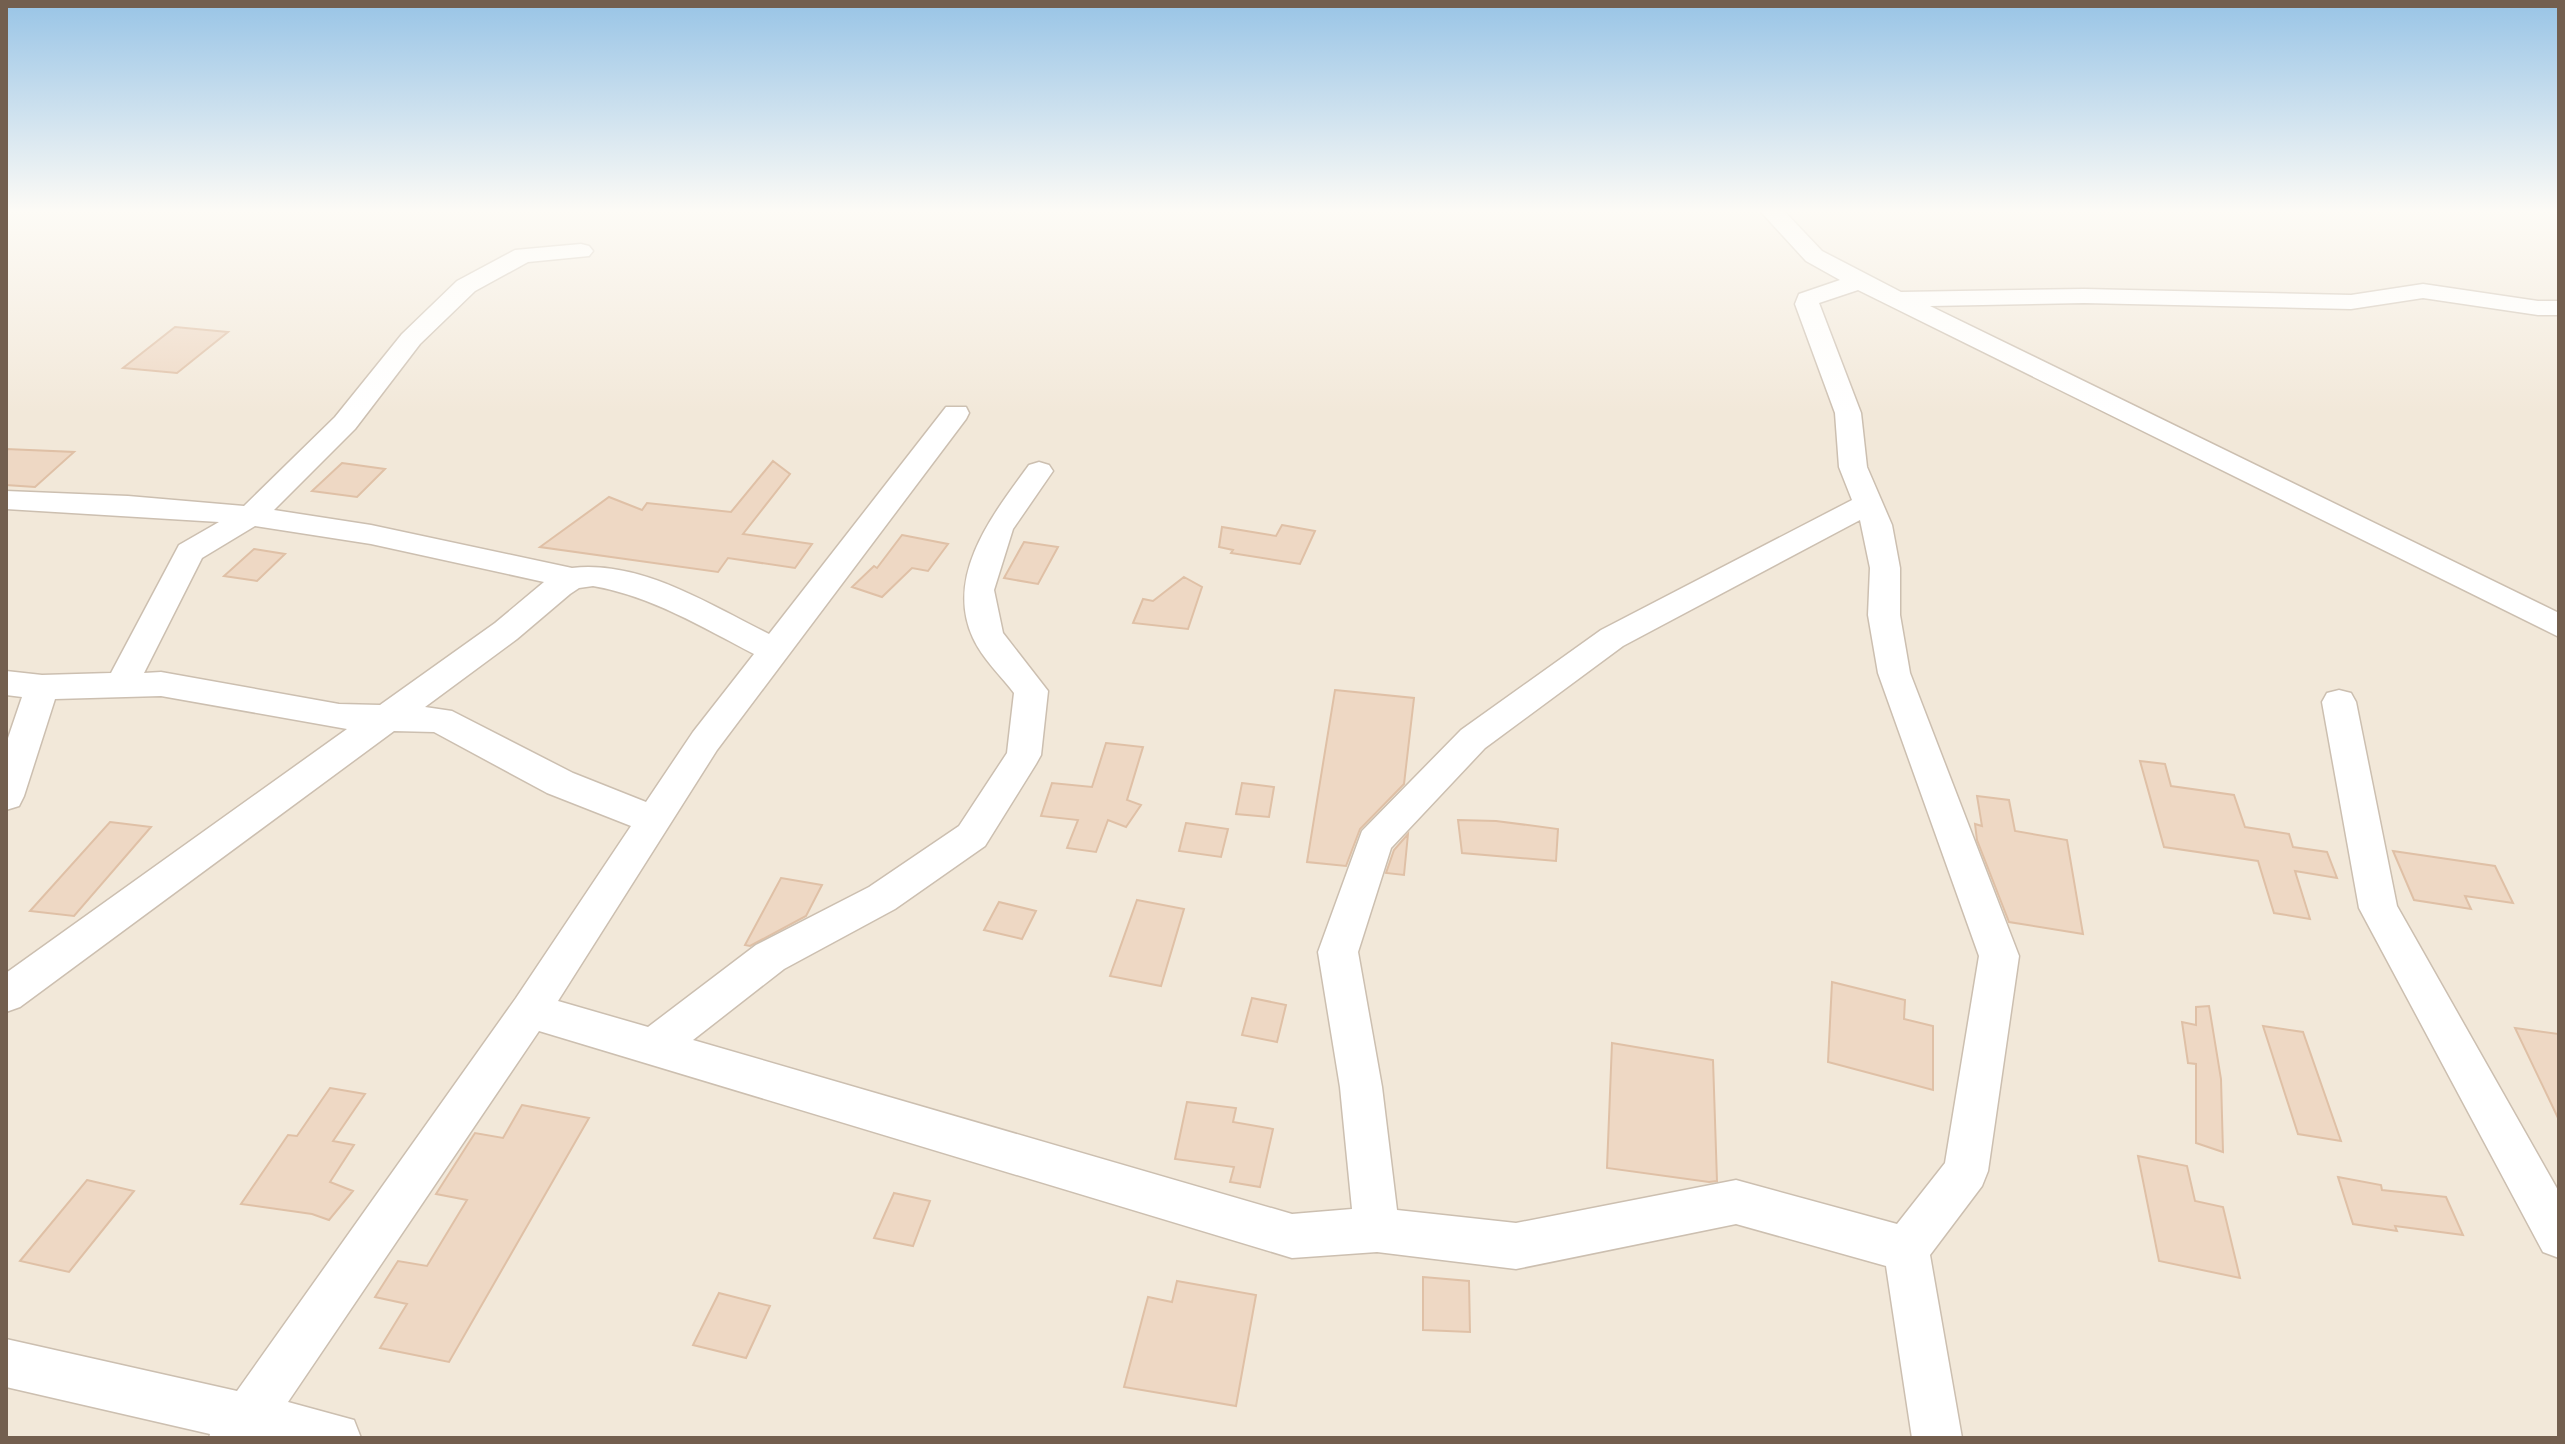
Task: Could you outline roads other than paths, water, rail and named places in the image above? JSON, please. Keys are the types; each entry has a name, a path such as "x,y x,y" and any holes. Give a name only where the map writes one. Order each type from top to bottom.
{"street":[{"path":"121,685 190,552 251,516 345,423 411,339 466,286 478,279"},
{"path":"1857,279 2559,626"},
{"path":"1860,281 1808,299 1807,304 1848,413 1853,467 1877,525 1885,568 1884,615 1894,673 1999,956 1966,1171 1906,1249 1937,1438"},
{"path":"1897,299 2084,296 2351,302 2423,291 2538,308 2559,308"},
{"path":"241,1428 530,1011 705,741 956,413"},
{"path":"654,1047 770,957 882,898 972,836 1024,755 1031,691 988,636 979,590 998,528 1039,471"},
{"path":"6,500 91,502 251,516 389,539 572,578 603,575 668,598 773,650"},
{"path":"1377,1230 1361,1087 1338,952 1375,841 1473,739 1612,638 1868,504"},
{"path":"6,995 506,631 572,578"},
{"path":"6,683 42,687 161,684 339,716 440,720 560,783 654,820"},
{"path":"6,796 42,687"},
{"path":"2339,702 2378,908 2559,1236"},
{"path":"530,1011 1292,1236 1377,1230 1516,1246 1736,1202 1906,1249"},
{"path":"6,1363 241,1428 336,1438"}]}
